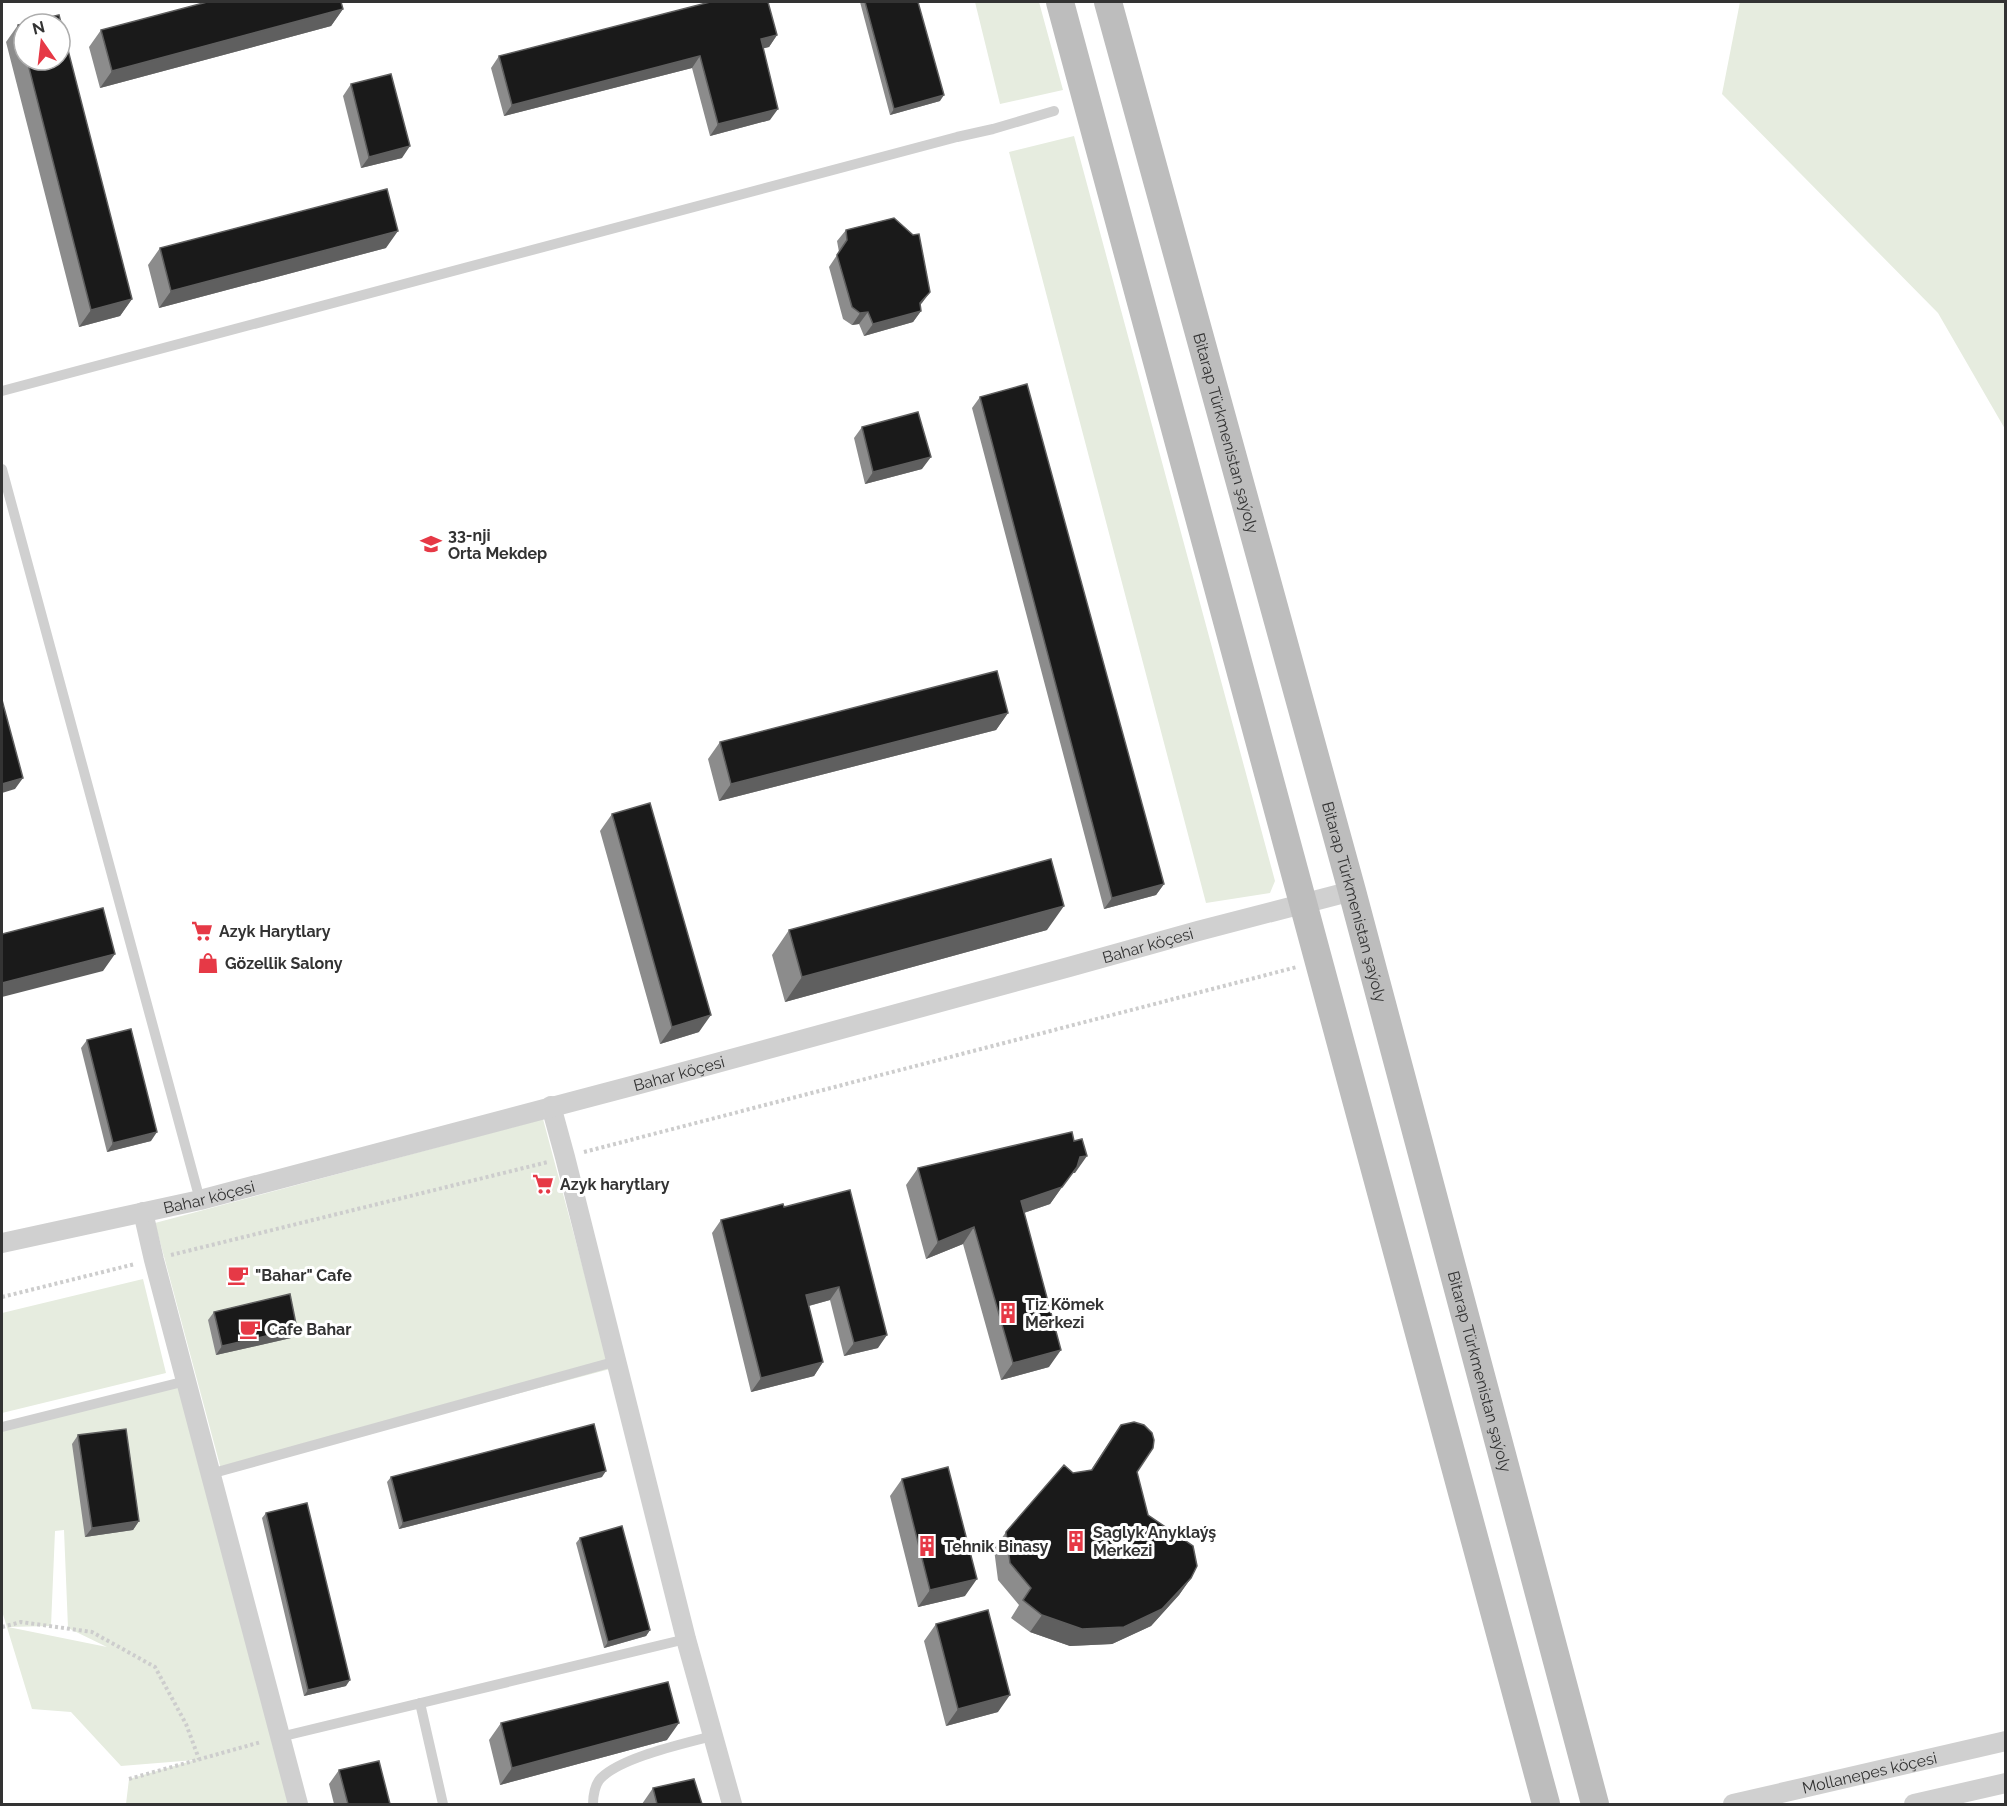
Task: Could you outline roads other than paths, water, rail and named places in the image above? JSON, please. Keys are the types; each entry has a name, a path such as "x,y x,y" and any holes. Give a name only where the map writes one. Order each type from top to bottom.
{"main road":[{"path":"1060,2 1546,1804"},
{"name":"Bitarap Türkmenistan şaýoly","path":"1108,2 1352,891 1595,1804"}],"street":[{"name":"Bahar köçesi","path":"2,1243 200,1200 1352,891"},
{"path":"551,1106 686,1640 732,1804"},
{"path":"143,1212 298,1804"},
{"name":"Mollanepes köçesi","path":"1733,1804 2006,1741"},
{"path":"1914,1804 2006,1783"}],"lane":[{"path":"2,391 1054,111"},
{"path":"2,469 200,1200"},
{"path":"210,1473 617,1361"},
{"path":"2,1427 186,1381"},
{"path":"280,1737 686,1640"},
{"path":"420,1703 443,1804"},
{"path":"593,1804 593,1795 601,1778 630,1760 712,1736"}],"place":[{"name":"33-nji Orta Mekdep","path":"431,544"},
{"name":"Azyk Harytlary","path":"202,931"},
{"name":"Gözellik Salony","path":"208,963"},
{"name":"Azyk harytlary","path":"543,1184"},
{"name":"\"Bahar\" Cafe","path":"238,1275"},
{"name":"Tiz Kömek Merkezi","path":"1008,1313"},
{"name":"Cafe Bahar","path":"250,1329"},
{"name":"Saglyk Anyklaýş Merkezi","path":"1076,1541"},
{"name":"Tehnik Binasy","path":"927,1546"}]}
